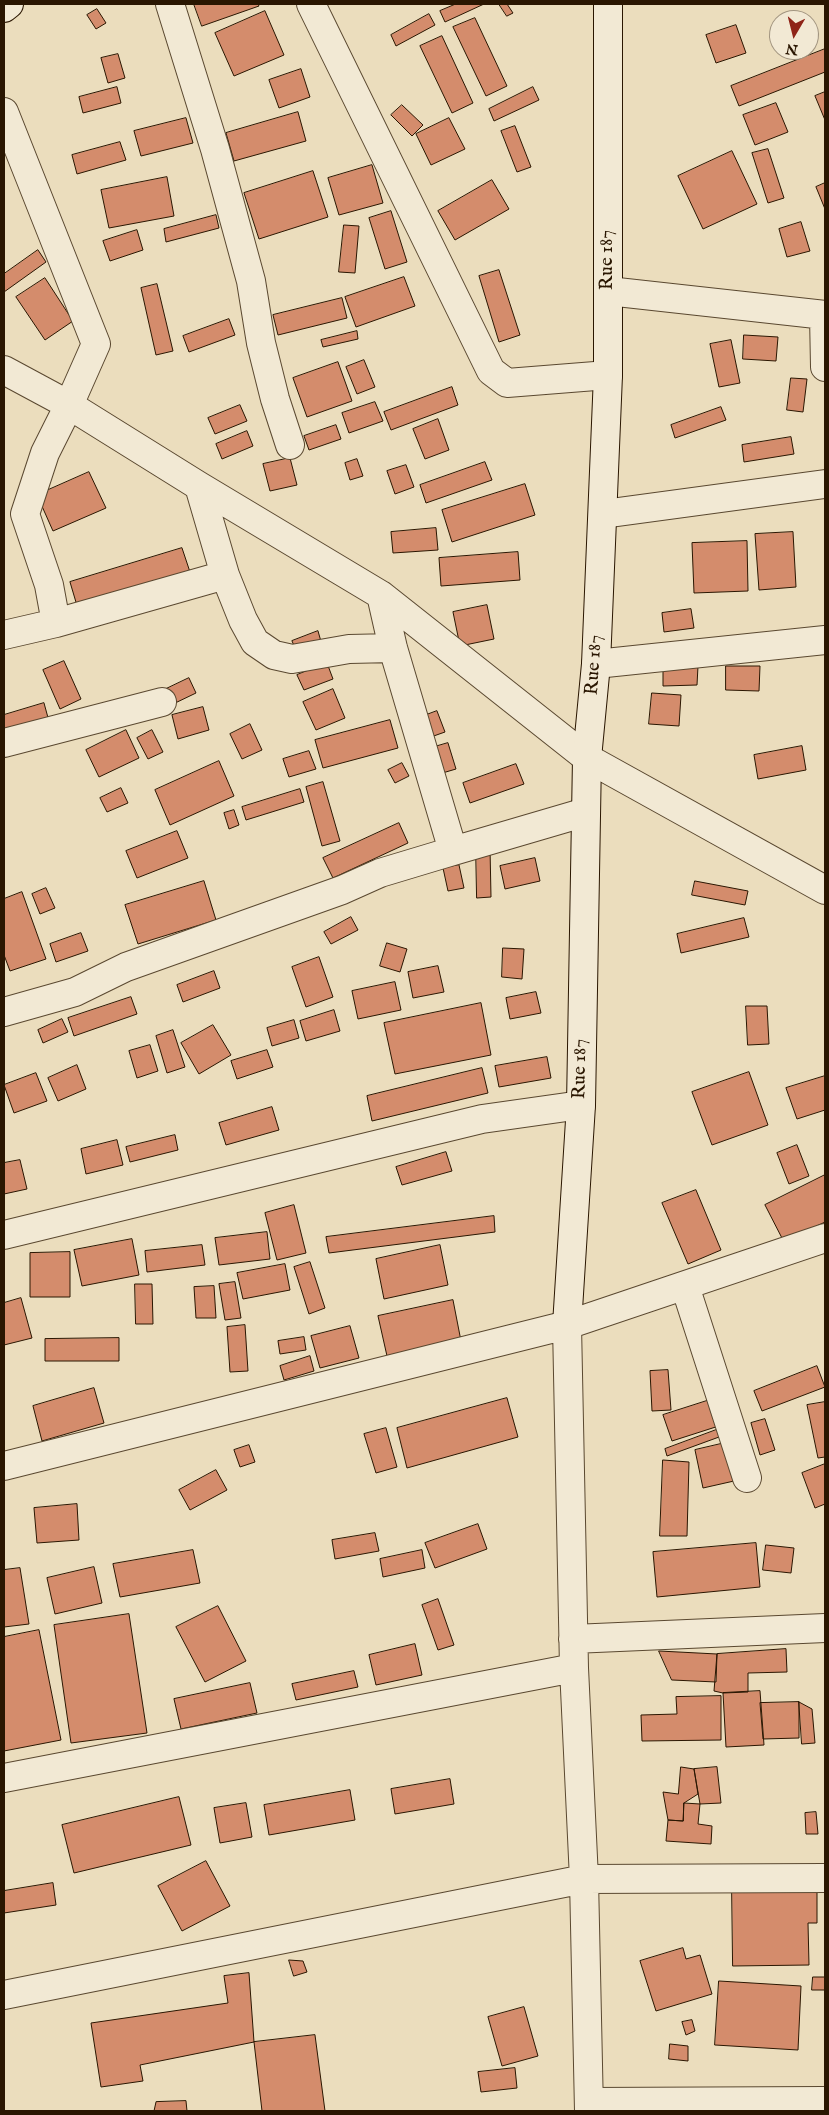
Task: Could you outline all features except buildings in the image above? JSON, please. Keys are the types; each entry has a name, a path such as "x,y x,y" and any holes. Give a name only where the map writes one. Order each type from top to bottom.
{"street":[{"path":"4,8 9,4"},
{"path":"170,4 216,149 251,281 261,343 275,398 290,445"},
{"path":"311,4 491,371 507,383 608,375"},
{"name":"Rue 187","path":"589,2106 584,1878 573,1639 567,1326 580,1105 587,758 596,664 608,375 608,4"},
{"path":"4,112 96,344 70,405 14,518 49,585 56,623"},
{"path":"608,292 825,315 825,367"},
{"path":"4,370 70,405 199,486 381,595 587,758 825,890"},
{"path":"603,514 825,484"},
{"path":"199,486 226,575 243,620 255,642 274,655 292,659 349,649 393,648"},
{"path":"4,635 56,623 226,575"},
{"path":"381,595 393,648 453,850"},
{"path":"596,664 825,640"},
{"path":"4,743 162,702"},
{"path":"4,1012 74,992 126,967 342,890 380,873 586,812"},
{"path":"4,1235 482,1118 580,1105"},
{"path":"4,1466 567,1326 825,1238"},
{"path":"684,1286 747,1478"},
{"path":"573,1639 825,1628"},
{"path":"4,1778 574,1668"},
{"path":"4,1995 584,1878 825,1878"},
{"path":"589,2106 825,2101"}]}
